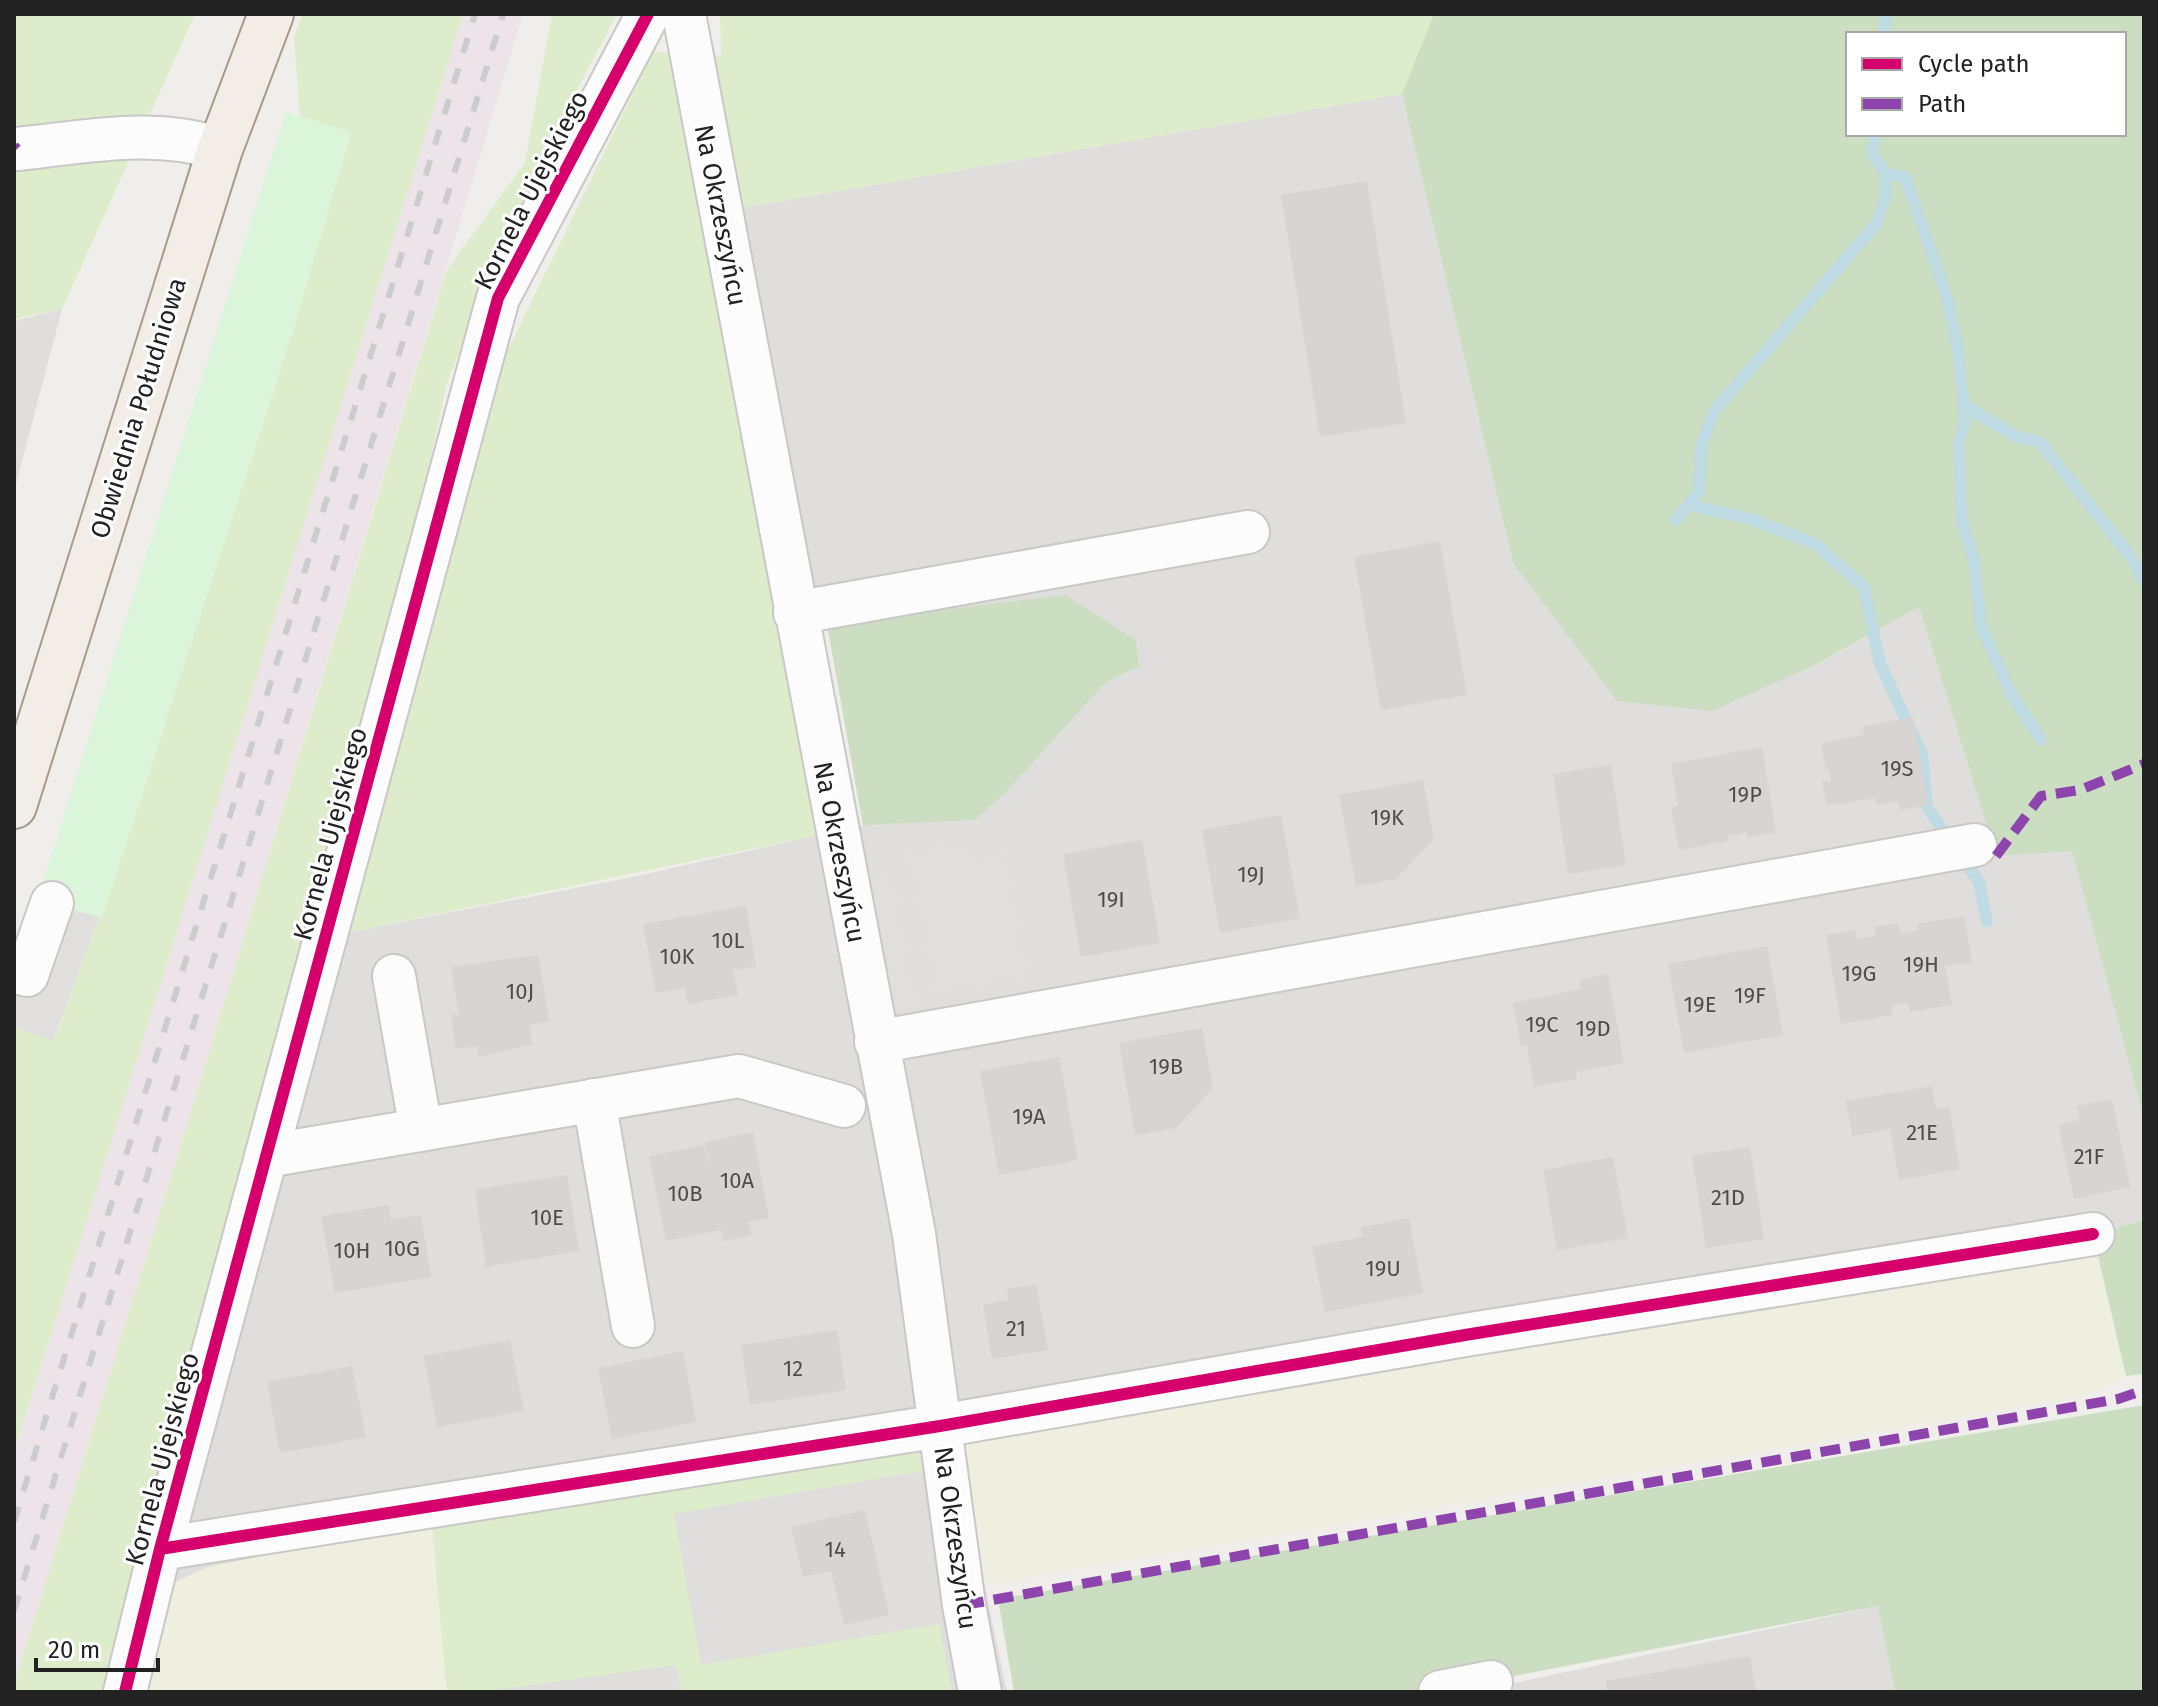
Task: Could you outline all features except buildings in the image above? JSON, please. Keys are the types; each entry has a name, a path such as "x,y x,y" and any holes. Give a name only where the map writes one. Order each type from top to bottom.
{"main road":[{"name":"Obwiednia Południowa","path":"14,806 220,149 271,14"}],"street":[{"name":"Kornela Ujejskiego","path":"125,1692 160,1549 498,298 648,14"},
{"name":"Na Okrzeszyńcu","path":"684,14 914,1234 964,1605 980,1692"},
{"path":"17,149 142,135 194,140 220,149"},
{"path":"795,613 1248,532"},
{"path":"876,1042 1975,845"},
{"path":"14,971 27,975 52,903"},
{"path":"394,976 421,1130"},
{"path":"266,1156 739,1076 844,1106"},
{"path":"594,1100 633,1326"},
{"path":"160,1549 940,1426 1465,1335 2093,1234"},
{"path":"1440,1692 1491,1682"}],"shaded area":[{"path":"463,14 523,14 14,1684 14,1455 242,714"},
{"path":"1402,94 1513,563 1818,664 1919,607 1996,856 2072,850 2144,1119 2144,1220 2093,1234 952,1429 1007,1692 122,1692 345,933 632,877 863,825 827,624 699,215"},
{"path":"62,309 14,492 14,321"},
{"path":"971,841 975,860 1004,854 1027,976 936,993 909,853"},
{"path":"892,872 915,1006 886,1012 862,877"},
{"path":"30,897 99,917 53,1041 14,1027 14,949"},
{"path":"1879,1606 1895,1692 1471,1692"}],"green space":[{"path":"14,14 195,14 62,309 14,319"},
{"path":"303,14 463,14 14,1453 14,1027 54,1040 99,917 102,917 293,331 351,132 300,116 294,37"},
{"path":"552,14 617,14 556,130 499,253 447,382 387,660 254,1117 105,1692 14,1692 447,269 525,163"},
{"path":"720,14 1434,14 1402,94 699,215 819,835 345,933 502,362 653,52 721,56"},
{"path":"1434,14 2144,14 2144,1119 2072,851 1996,856 1919,607 1817,664 1712,711 1617,701 1513,563 1402,94"},
{"path":"286,112 351,132 293,331 102,918 38,899"},
{"path":"1065,595 1136,640 1139,666 1106,682 1004,794 975,820 863,825 827,624"},
{"path":"2144,1220 2144,1374 2126,1376 2093,1234"},
{"path":"2093,1234 2126,1376 2082,1396 986,1585 964,1437"},
{"path":"2144,1405 2144,1692 1895,1692 1878,1606 1431,1692 1014,1692 998,1599"},
{"path":"923,1441 927,1470 674,1514 701,1665 939,1624 952,1692 682,1692 676,1665 482,1692 447,1692 432,1522"},
{"path":"432,1522 447,1692 143,1692 168,1585 208,1567"}],"waterway":[{"path":"1884,32 1886,14"},
{"path":"1875,136 1872,154 1886,174 1905,177 1947,297 1958,350 1964,405 2015,436 2040,442 2131,557 2144,582"},
{"path":"1676,520 1699,492 1701,445 1715,410 1877,223 1886,194 1886,174"},
{"path":"1964,405 1965,420 1959,442 1962,522 1974,560 1981,626 2012,695 2041,740"},
{"path":"1688,505 1751,519 1815,544 1864,587 1880,664 1922,754 1927,807 1979,882 1987,921"}],"railway":[{"path":"14,1522 475,14"},
{"path":"14,1611 503,14"}],"marked path":[{"path":"14,146 17,149"},
{"path":"1996,856 2041,796 2080,790 2144,764"},
{"path":"964,1605 2118,1399 2144,1390"}],"cycle path":[{"path":"125,1692 160,1549 498,298 648,14"},
{"path":"160,1549 940,1426 1465,1335 2093,1234"}]}
